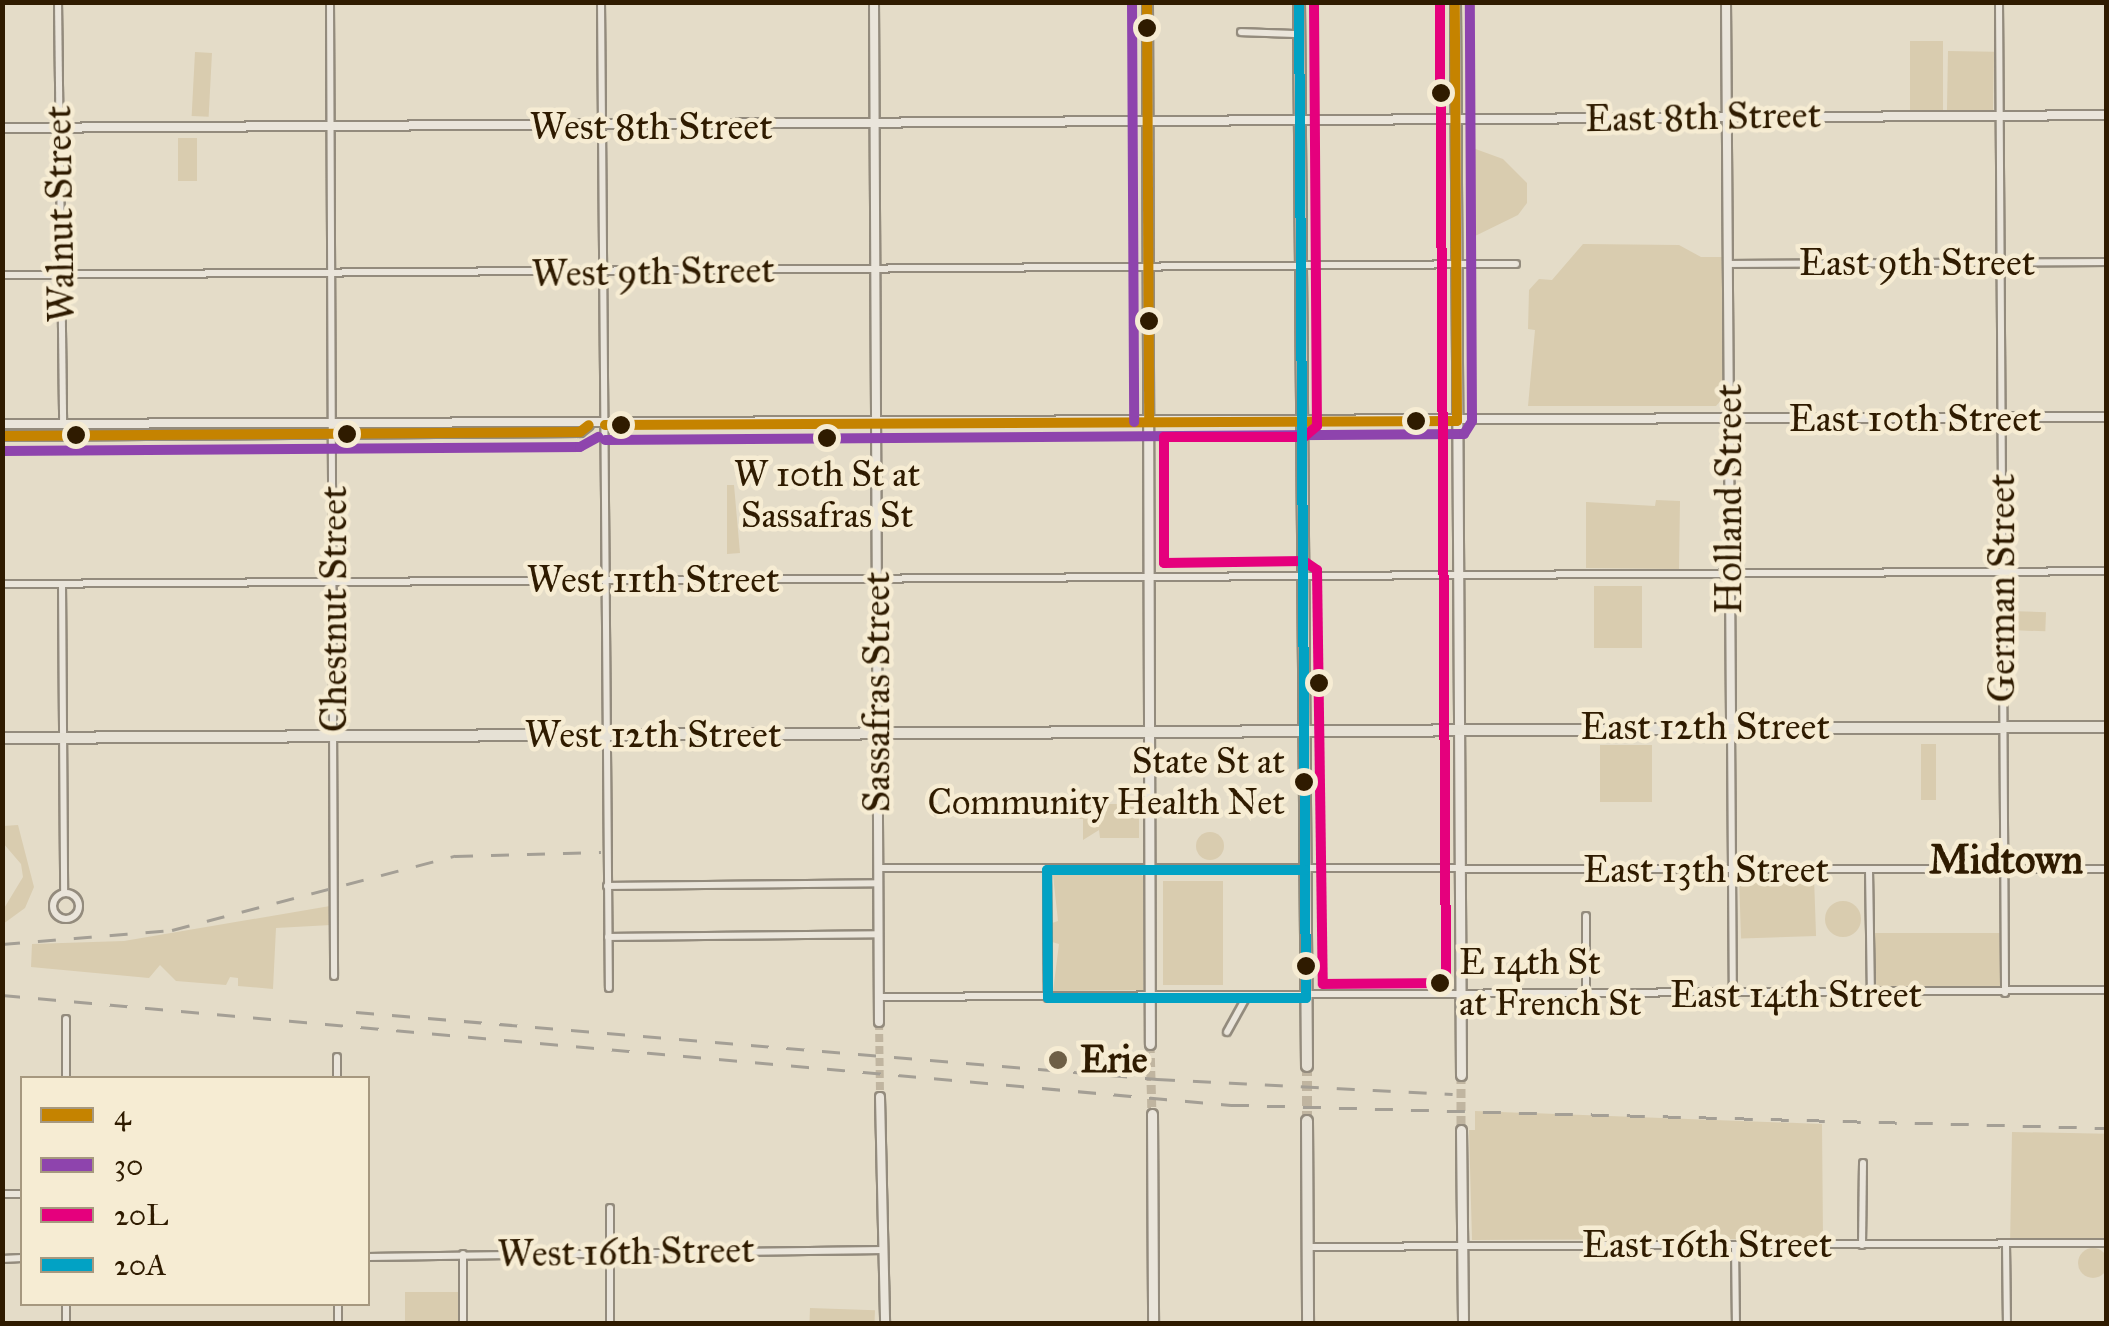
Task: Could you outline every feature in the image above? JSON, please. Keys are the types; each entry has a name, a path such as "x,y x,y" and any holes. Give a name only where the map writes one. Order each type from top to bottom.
{"main road":[{"path":"1147,2 1150,1044"},
{"path":"1299,2 1306,1066"},
{"path":"1455,2 1461,1075"},
{"name":"East 12th Street","path":"1304,730 2106,726"},
{"name":"West 12th Street","path":"2,738 1304,730"},
{"path":"1152,1114 1153,1324"},
{"path":"1307,1121 1308,1324"},
{"path":"1462,1130 1463,1324"}],"street":[{"name":"Walnut Street","path":"58,2 63,425"},
{"name":"Chestnut Street","path":"330,2 334,976"},
{"path":"601,2 608,988"},
{"name":"Sassafras Street","path":"874,2 879,1022"},
{"name":"Holland Street","path":"1726,2 1733,996"},
{"name":"German Street","path":"1998,2 2005,993"},
{"path":"1241,32 1299,34"},
{"name":"East 8th Street","path":"1300,122 2106,115"},
{"name":"West 8th Street","path":"2,128 1300,122"},
{"name":"East 9th Street","path":"1727,264 2106,262"},
{"path":"1303,267 1516,264"},
{"name":"West 9th Street","path":"2,274 1303,267"},
{"name":"East 10th Street","path":"589,425 2106,417"},
{"path":"2,424 470,420 589,425"},
{"path":"470,420 470,432"},
{"path":"198,424 198,436"},
{"path":"63,425 63,436"},
{"path":"2,436 580,432 589,425"},
{"name":"West 11th Street","path":"2,584 2106,572"},
{"path":"62,584 64,893 53,909 70,919 79,902 64,893"},
{"name":"East 13th Street","path":"878,868 2106,869"},
{"path":"1047,870 1048,998"},
{"path":"1869,870 1870,995"},
{"path":"608,886 878,883"},
{"path":"1586,916 1586,996"},
{"path":"608,937 878,934"},
{"name":"East 14th Street","path":"879,997 1461,998 2106,990"},
{"path":"1227,1032 1247,997"},
{"path":"66,1019 66,1076"},
{"path":"337,1056 337,1076"},
{"path":"880,1097 885,1324"},
{"path":"1862,1164 1862,1245"},
{"path":"610,1208 610,1324"},
{"path":"2006,1244 2007,1324"},
{"name":"East 16th Street","path":"1308,1248 2106,1244"},
{"path":"1735,1245 1736,1324"},
{"name":"West 16th Street","path":"370,1256 885,1250"},
{"path":"463,1254 463,1324"}],"shaded area":[{"path":"1910,41 1943,41 1943,111 1910,111"},
{"path":"1948,51 1994,52 1993,112 1947,111"},
{"path":"195,52 212,53 209,117 192,116"},
{"path":"178,138 197,138 197,181 178,181"},
{"path":"1470,147 1503,159 1527,183 1527,203 1518,215 1471,238"},
{"path":"1583,244 1679,245 1701,257 1722,257 1724,397 1716,406 1528,406 1535,330 1528,329 1529,290 1539,279 1552,280"},
{"path":"727,485 734,485 740,553 727,554"},
{"path":"1656,500 1680,501 1679,569 1586,568 1586,502 1655,506"},
{"path":"1594,586 1642,586 1642,648 1594,648"},
{"path":"2009,611 2046,612 2045,631 2008,630"},
{"path":"1921,744 1936,744 1936,800 1921,800"},
{"path":"1600,745 1652,745 1652,802 1600,802"},
{"path":"1070,804 1139,804 1139,838 1100,838 1099,830 1083,840 1083,819 1070,819"},
{"path":"18,825 34,887 25,908 3,924 3,910 23,877 21,864 3,843 3,826"},
{"path":"1210,832 1220,836 1224,846 1220,856 1210,860 1200,856 1196,846 1200,836"},
{"path":"1053,875 1143,876 1143,990 1053,991 1059,944 1052,942 1052,923 1058,921"},
{"path":"1814,877 1816,936 1741,939 1739,880"},
{"path":"1163,881 1223,881 1223,985 1163,985"},
{"path":"1843,901 1856,906 1861,919 1856,932 1843,937 1830,932 1825,919 1830,906"},
{"path":"330,906 331,925 276,928 273,989 238,986 238,978 230,977 226,985 176,981 160,965 149,978 31,967 32,944 124,941"},
{"path":"1875,933 2000,933 2000,988 1875,988"},
{"path":"1475,1111 1822,1124 1823,1239 1472,1240 1469,1130 1475,1130"},
{"path":"2012,1132 2106,1134 2104,1240 2010,1238"},
{"path":"2093,1248 2104,1252 2108,1263 2104,1274 2093,1278 2082,1274 2078,1263 2082,1252"},
{"path":"405,1292 459,1292 459,1323 405,1323"},
{"path":"810,1308 875,1310 874,1324 809,1323"}],"tunnel":[{"path":"879,1022 880,1097"},
{"path":"1150,1044 1152,1114"},
{"path":"1307,1066 1307,1121"},
{"path":"1461,1075 1461,1130"}],"railway":[{"path":"2,944 172,930 455,856 601,852"},
{"path":"2,995 1231,1105 2106,1128"},
{"path":"356,1012 1157,1079 1453,1094"}],"transit line":[{"name":"30","path":"1132,2 1134,422"},
{"name":"4","path":"1147,2 1149,422"},
{"name":"20A","path":"1299,2 1306,998 1048,998 1047,870 1305,870"},
{"name":"20L","path":"1314,2 1317,426 1304,437 1164,437 1164,563 1304,561 1317,570 1323,984 1446,983 1440,2"},
{"name":"4","path":"605,425 1457,421 1455,2"},
{"name":"30","path":"605,440 1464,434 1472,421 1470,2"},
{"name":"4","path":"2,436 580,432 589,425"},
{"name":"30","path":"2,451 580,447 598,437"}],"place":[{"name":"W 10th St at Sassafras St","path":"827,438"},
{"name":"State St at Community Health Net","path":"1304,782"},
{"name":"E 14th St at French St","path":"1440,983"},
{"name":"Erie","path":"1058,1060"}],"district":[{"name":"Midtown","path":"2006,860"}]}
